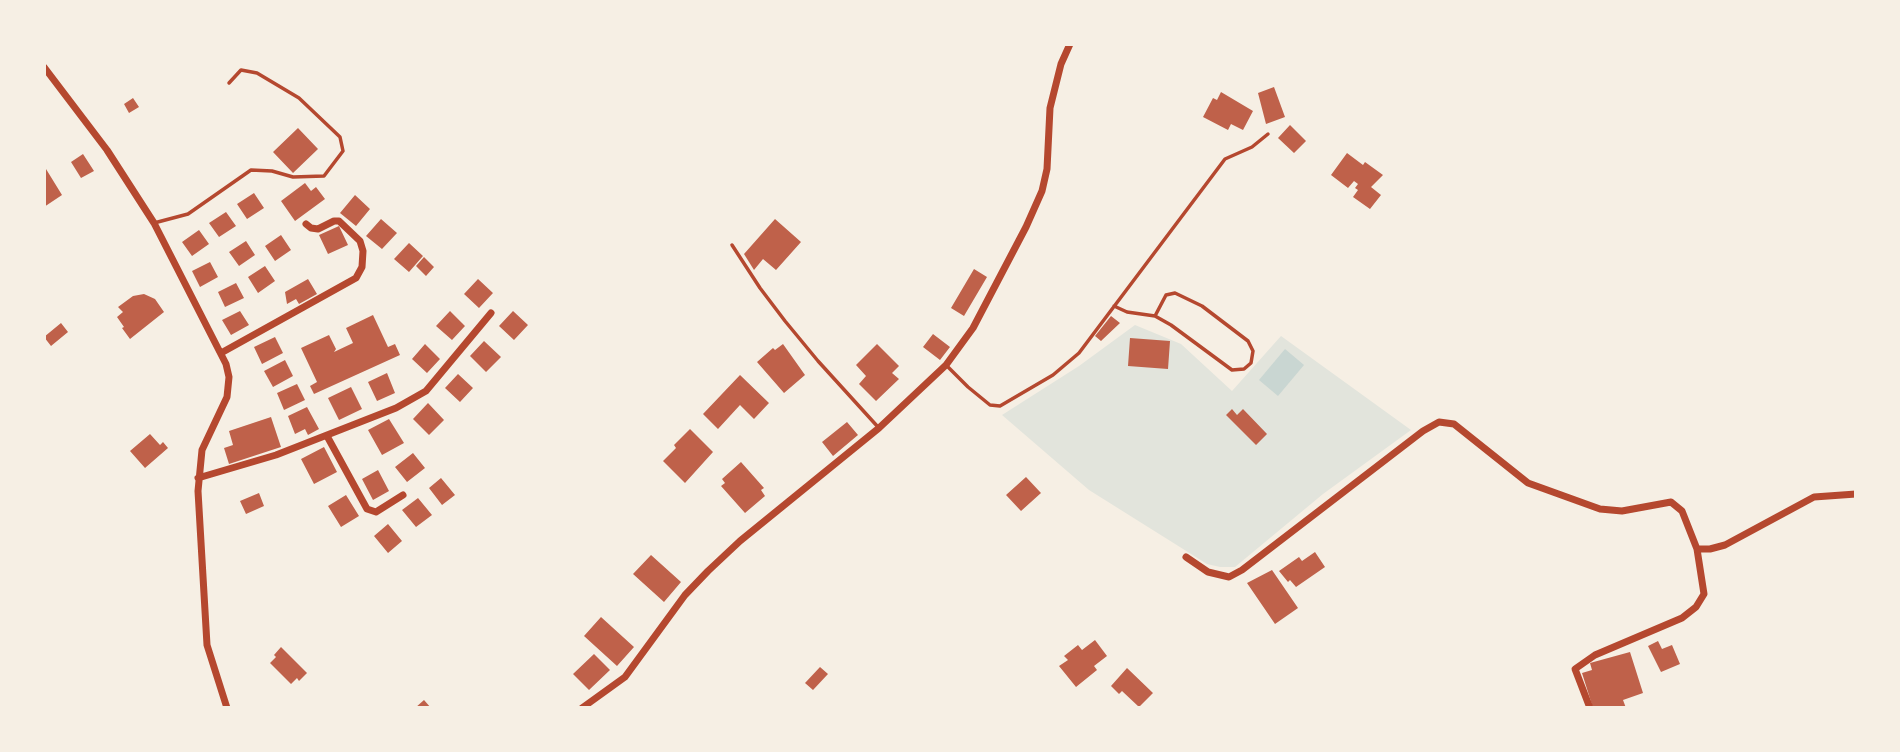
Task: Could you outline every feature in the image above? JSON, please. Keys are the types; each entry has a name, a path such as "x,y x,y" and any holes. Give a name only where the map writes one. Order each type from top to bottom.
{"street":[{"path":"582,708 625,677 685,595 708,570 879,428 946,365 973,328 1042,191 1050,108 1061,64 1070,44"},
{"path":"44,67 107,150 154,223 221,354 229,377 226,397 202,450 198,478 205,629 211,662 227,708"},
{"path":"221,354 356,278 362,267 363,251 360,241 339,221 318,229 306,224"},
{"path":"198,478 276,456 396,408 426,391 491,313"},
{"path":"1186,557 1208,572 1229,577 1242,570 1423,431 1439,422 1454,424 1528,483 1600,509 1622,511 1671,502 1682,511 1697,549 1704,594 1696,607 1682,618 1595,655 1575,669 1590,708"},
{"path":"327,436 367,509 376,512 403,495"},
{"path":"1697,549 1725,545 1814,497 1856,494"}],"lane":[{"path":"154,223 188,214 251,170 272,171 293,177 324,176 343,151 340,137 288,91 257,73 241,71 229,83"},
{"path":"946,365 990,405 1000,406 1053,375 1079,353 1225,159 1252,147 1268,134"},
{"path":"732,245 785,321 879,428"},
{"path":"1114,306 1127,312 1155,316 1232,370 1244,369 1251,363 1253,351 1248,341 1202,306 1175,293 1166,295 1155,316"}],"shaded area":[{"path":"1135,325 1181,344 1232,391 1281,336 1411,430 1323,494 1235,567 1207,564 1089,490 1002,415 1079,366"},
{"path":"1285,349 1304,365 1278,396 1259,380"}],"building":[{"path":"1274,87 1285,117 1266,124 1258,93"},
{"path":"1221,92 1253,111 1243,130 1231,124 1228,130 1203,117 1213,98 1217,100"},
{"path":"133,98 139,107 129,113 124,104"},
{"path":"1290,125 1306,141 1294,153 1278,138"},
{"path":"298,128 318,149 293,173 273,152"},
{"path":"1347,153 1383,175 1371,187 1381,195 1370,209 1353,197 1358,190 1355,188 1358,184 1354,181 1348,188 1331,175"},
{"path":"83,154 94,171 81,178 71,162"},
{"path":"46,169 62,195 44,207 44,170"},
{"path":"305,183 311,191 316,187 325,199 295,221 281,201"},
{"path":"254,193 264,208 247,219 237,204"},
{"path":"355,195 370,209 356,226 340,213"},
{"path":"226,212 236,226 219,237 209,223"},
{"path":"381,219 397,233 382,249 366,236"},
{"path":"775,219 801,242 776,270 763,259 754,270 744,254"},
{"path":"339,226 348,245 328,254 319,235"},
{"path":"199,230 209,244 192,256 182,242"},
{"path":"281,235 291,250 275,261 265,246"},
{"path":"246,241 255,255 239,266 229,252"},
{"path":"409,243 423,256 409,272 394,259"},
{"path":"424,257 434,267 426,276 416,266"},
{"path":"210,262 218,277 200,287 192,271"},
{"path":"265,266 275,281 258,293 248,277"},
{"path":"974,269 987,277 964,316 951,308"},
{"path":"308,279 317,294 299,304 296,299 287,304 285,292"},
{"path":"478,279 493,293 479,308 464,294"},
{"path":"236,283 244,298 225,307 218,292"},
{"path":"144,294 155,299 164,312 130,339 117,317 123,312 118,307 133,296"},
{"path":"240,311 249,325 231,335 222,320"},
{"path":"450,311 465,326 452,340 436,326"},
{"path":"513,311 528,325 514,340 499,326"},
{"path":"373,315 388,347 395,344 400,355 314,394 310,386 317,382 301,348 329,335 336,349 334,352 353,343 346,328"},
{"path":"1111,316 1120,323 1101,341 1095,336"},
{"path":"61,323 68,332 51,346 44,337"},
{"path":"933,334 950,347 940,360 923,347"},
{"path":"275,337 283,353 262,364 254,347"},
{"path":"1130,338 1170,341 1168,369 1128,366"},
{"path":"484,341 501,357 486,372 470,356"},
{"path":"425,344 440,359 427,373 412,359"},
{"path":"783,344 805,375 784,393 757,362 773,348 775,350"},
{"path":"877,344 899,366 892,373 899,379 876,401 859,384 866,376 856,365"},
{"path":"285,360 293,376 273,387 264,371"},
{"path":"387,373 395,393 377,401 368,382"},
{"path":"458,374 473,388 460,402 445,388"},
{"path":"740,375 769,403 754,419 740,405 718,429 703,414"},
{"path":"297,384 305,400 284,410 277,393"},
{"path":"351,387 362,409 339,420 328,398"},
{"path":"428,403 444,420 429,435 413,419"},
{"path":"307,407 319,429 308,435 305,429 295,434 288,416"},
{"path":"1232,409 1237,415 1243,409 1267,434 1256,445 1226,415"},
{"path":"271,417 281,447 229,464 224,448 233,445 229,431"},
{"path":"389,419 404,443 382,455 368,430"},
{"path":"847,422 858,435 833,456 822,442"},
{"path":"690,429 713,452 685,483 663,461"},
{"path":"150,434 160,445 163,442 168,448 145,468 130,451"},
{"path":"324,447 337,472 314,484 301,459"},
{"path":"413,453 425,468 407,482 395,467"},
{"path":"741,462 764,488 761,490 765,496 745,513 721,486 725,483 722,479"},
{"path":"378,470 389,491 373,500 362,479"},
{"path":"1026,477 1041,493 1021,511 1006,495"},
{"path":"441,478 455,495 442,505 429,488"},
{"path":"259,493 264,506 246,514 240,501"},
{"path":"346,495 359,516 341,527 328,506"},
{"path":"418,498 432,515 416,527 402,510"},
{"path":"388,524 402,541 388,553 374,536"},
{"path":"1315,552 1325,567 1296,587 1279,571 1299,557 1302,561"},
{"path":"651,555 681,582 664,602 633,574"},
{"path":"1272,570 1298,608 1275,624 1247,583"},
{"path":"601,617 634,647 617,666 584,636"},
{"path":"1095,640 1107,656 1094,666 1097,670 1076,687 1059,666 1068,660 1064,656 1078,645 1082,650"},
{"path":"1658,641 1662,649 1672,645 1680,664 1661,672 1648,646"},
{"path":"281,647 307,673 299,681 297,678 291,684 270,663"},
{"path":"1630,652 1643,693 1623,700 1626,708 1593,708 1582,673 1592,670 1590,663"},
{"path":"594,654 610,670 589,690 573,674"},
{"path":"820,667 828,674 813,690 805,683"},
{"path":"1127,668 1153,693 1139,707 1122,691 1119,694 1111,686"},
{"path":"424,700 431,708 415,708"}]}
